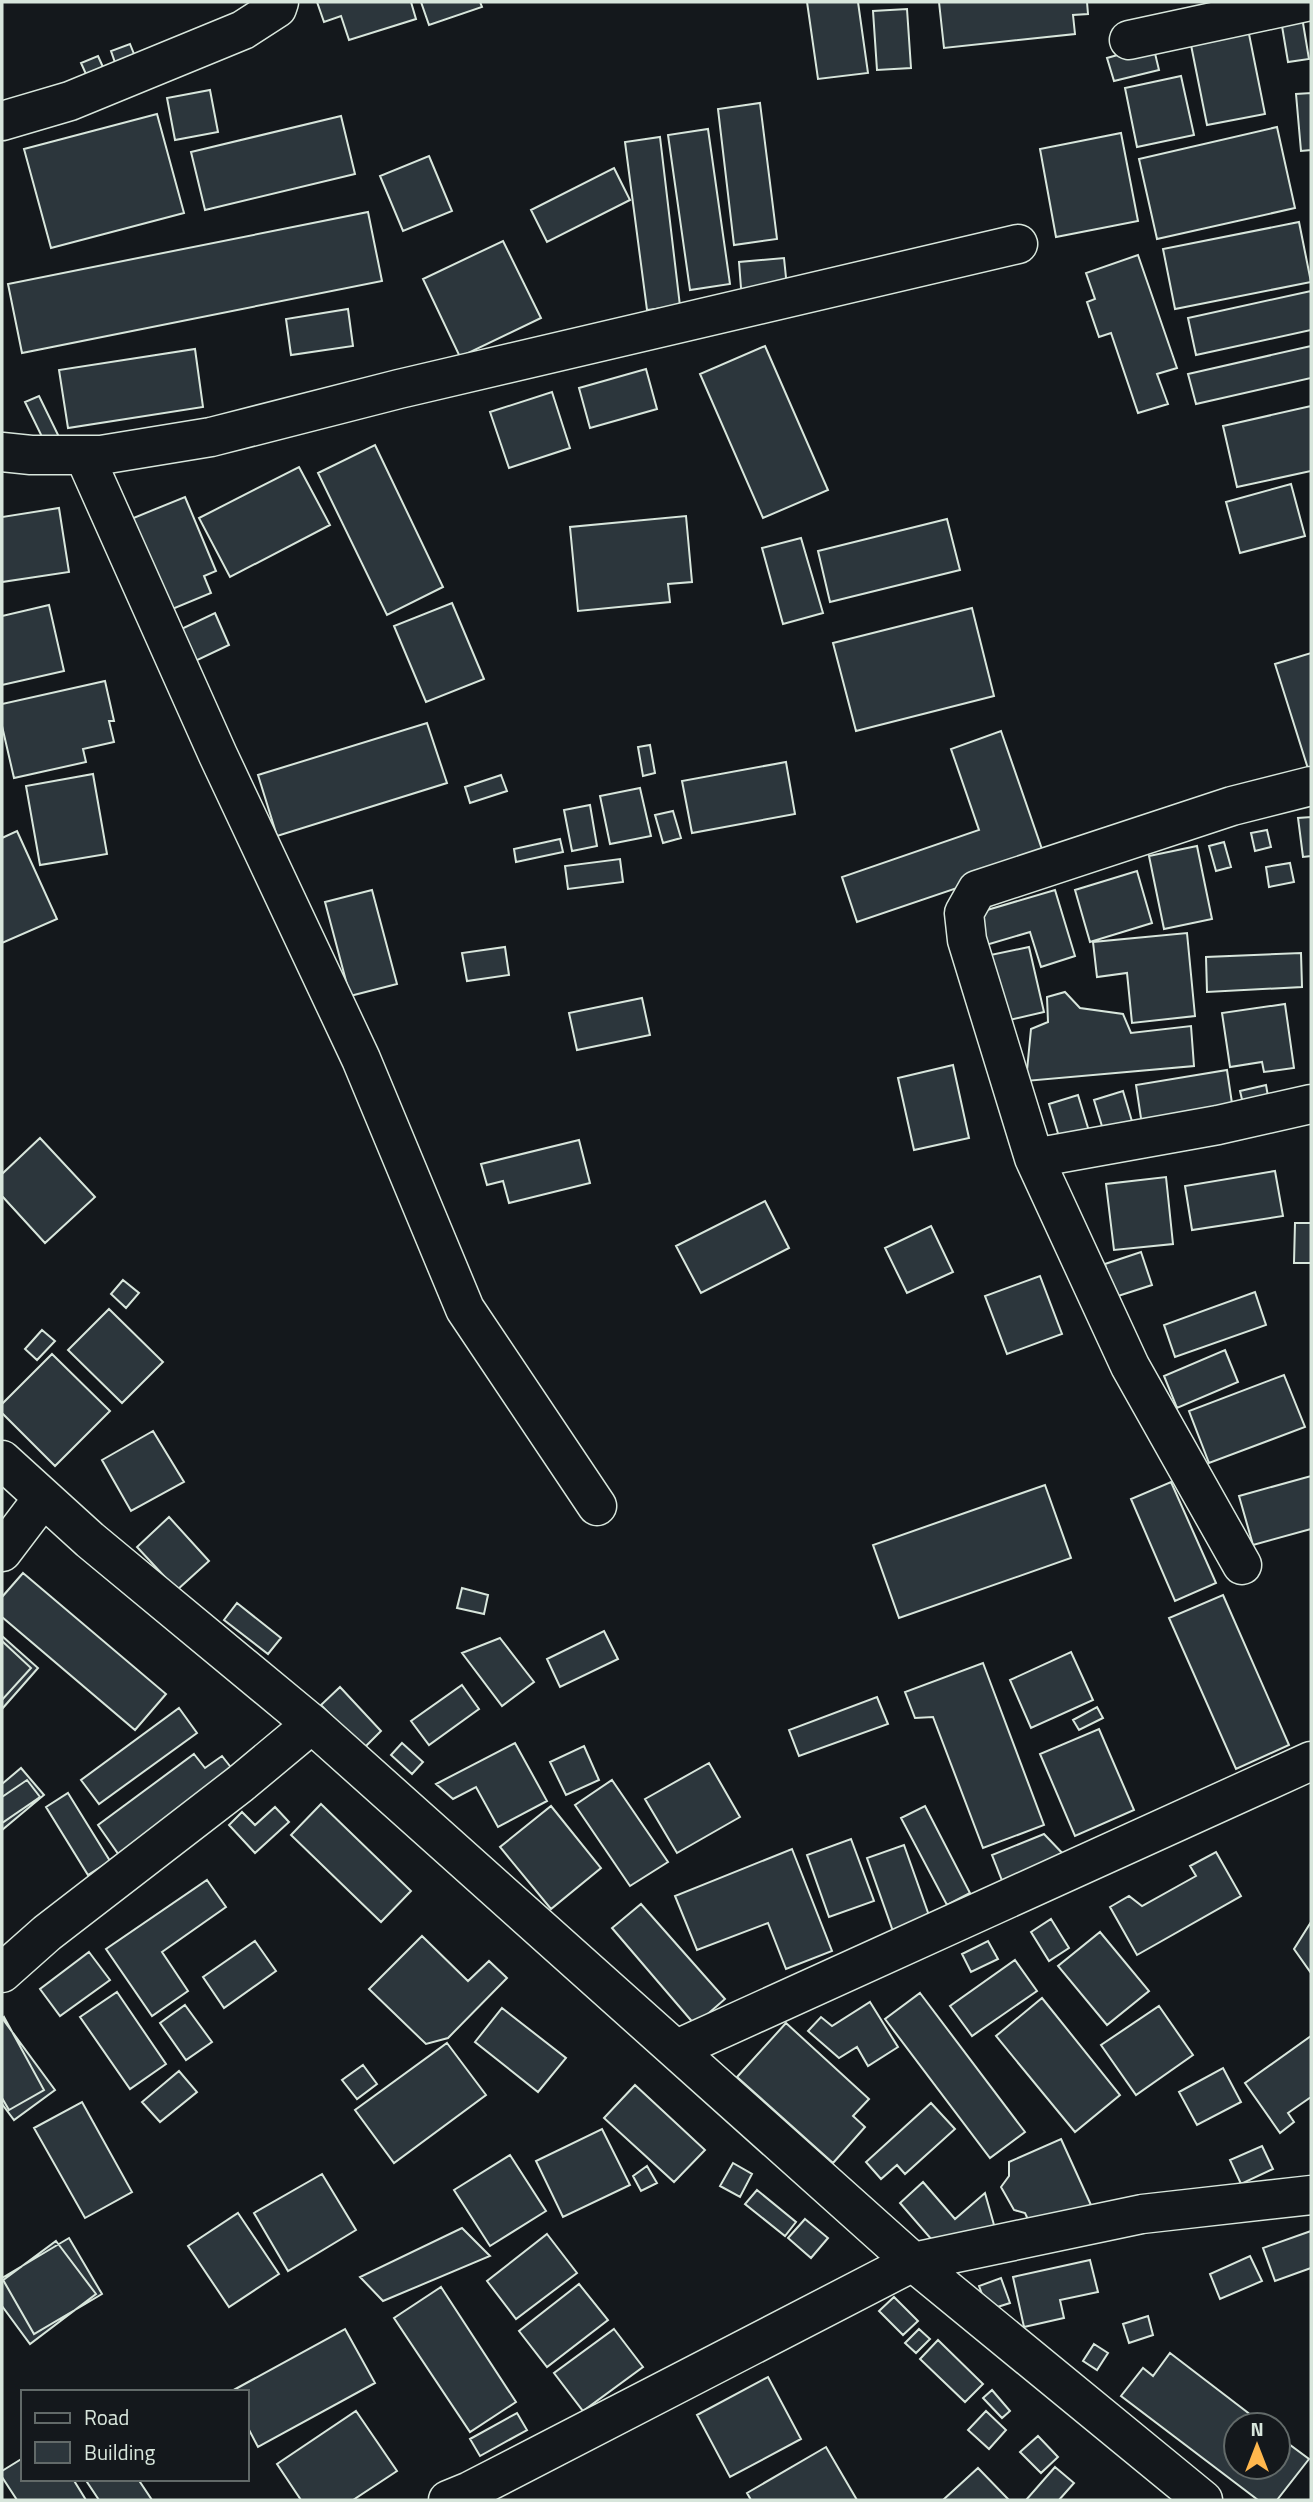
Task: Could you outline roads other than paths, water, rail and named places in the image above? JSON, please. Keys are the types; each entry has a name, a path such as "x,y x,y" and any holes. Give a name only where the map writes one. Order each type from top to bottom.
{"street":[{"path":"2,121 70,101 243,30 277,8 279,2"},
{"path":"1129,40 1306,2"},
{"path":"2,452 31,455 101,455 211,437 399,389 1018,244"},
{"path":"83,455 218,755 361,1059 465,1309 597,1507"},
{"path":"1242,1565 1130,1366 1034,1158 967,940 964,913 977,890 1232,806 1311,786"},
{"path":"1034,1158 1218,1125 1311,1104"},
{"path":"2,1460 90,1540 312,1724 913,2262 1203,2500"},
{"path":"2,1552 43,1498"},
{"path":"2,1973 47,1933 240,1784 312,1724"},
{"path":"677,2049 1311,1761"},
{"path":"448,2500 471,2491 913,2262 1142,2214 1311,2195"}]}
